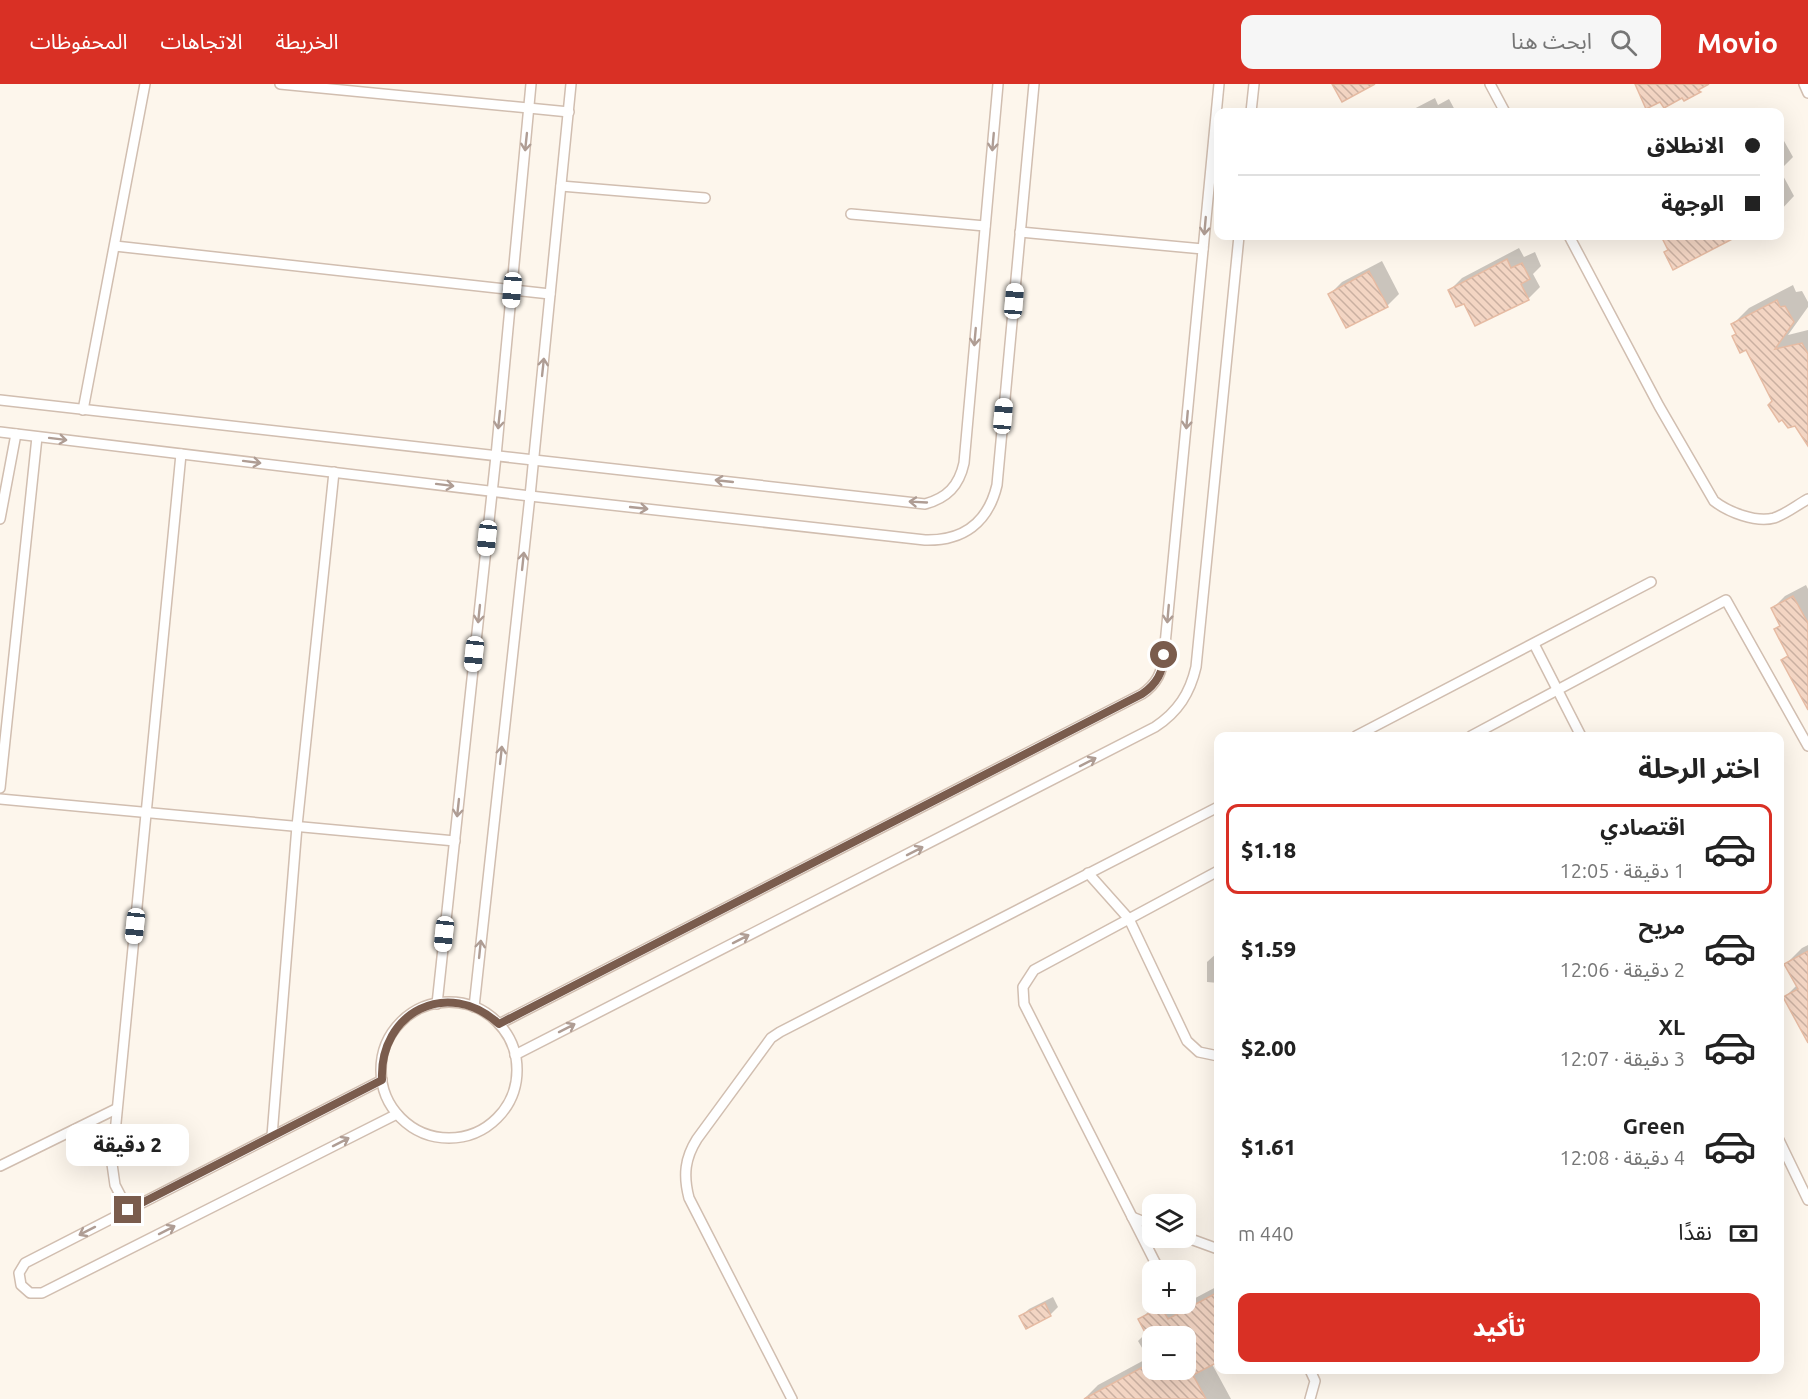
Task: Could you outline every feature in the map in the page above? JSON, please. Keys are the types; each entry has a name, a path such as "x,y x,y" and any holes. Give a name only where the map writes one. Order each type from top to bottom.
{"lane":[{"path":"83,410 145,84"},
{"path":"280,84 568,112"},
{"path":"437,1004 496,456 531,84"},
{"path":"474,1007 530,496 571,84"},
{"path":"0,400 925,504 944,497 958,482 964,463 998,84"},
{"path":"0,432 530,496 925,540 948,539 969,529 985,514 997,485 1034,84"},
{"path":"1217,108 1219,84"},
{"path":"1251,108 1254,84"},
{"path":"1490,84 1503,108"},
{"path":"1803,84 1808,93"},
{"path":"499,1024 1149,689 1160,676 1163,666 1214,136"},
{"path":"561,186 705,198"},
{"path":"851,214 985,226"},
{"path":"1020,232 1203,249"},
{"path":"515,1055 1145,733 1173,714 1187,693 1196,667 1239,240"},
{"path":"1571,240 1659,406 1714,501 1725,508 1759,519 1767,519 1783,514 1808,499"},
{"path":"115,246 550,294"},
{"path":"0,519 16,434"},
{"path":"0,788 36,437"},
{"path":"128,1210 120,1196 112,1164 182,454"},
{"path":"272,1136 297,825 334,472"},
{"path":"1364,732 1651,582"},
{"path":"1478,732 1726,600 1808,746"},
{"path":"1534,644 1579,732"},
{"path":"0,799 455,841"},
{"path":"792,1399 689,1198 685,1174 690,1149 771,1038 780,1032 1214,809"},
{"path":"1088,873 1129,919 1187,1041 1199,1052 1214,1055"},
{"path":"1154,1260 1024,1004 1023,987 1034,970 1214,873"},
{"path":"456,1003 474,1007 491,1017 509,1038 515,1055 517,1068 513,1093 500,1115 480,1131 467,1136 442,1137 417,1130 397,1114 385,1092 382,1080 383,1054 394,1031 413,1013 437,1004 456,1003"},
{"path":"382,1080 26,1263 19,1273 21,1285 30,1293 42,1293 397,1114"},
{"path":"2,1163 116,1109"},
{"path":"1784,1150 1808,1200"},
{"path":"1132,1217 1142,1221"},
{"path":"1196,1241 1214,1248"},
{"path":"1310,1399 1315,1381 1312,1374"}],"building":[{"path":"1332,84 1375,84 1342,102"},
{"path":"1635,84 1709,84 1698,90 1701,92 1684,101 1682,98 1664,108 1660,102 1646,108"},
{"path":"1663,240 1730,240 1673,270 1664,252 1668,250"},
{"path":"1507,259 1511,268 1522,263 1530,279 1521,284 1529,300 1475,326 1464,304 1456,307 1448,290"},
{"path":"1369,271 1388,307 1346,328 1328,294"},
{"path":"1777,300 1780,307 1785,306 1794,322 1775,349 1802,343 1808,354 1808,446 1795,426 1788,428 1782,420 1779,422 1768,405 1772,401 1746,350 1740,353 1732,336 1736,334 1731,324"},
{"path":"1793,596 1808,623 1808,710 1781,660 1788,656 1774,629 1780,626 1771,608"},
{"path":"1808,951 1808,1043 1784,999 1784,996 1798,989 1784,964"},
{"path":"1214,1294 1214,1364 1196,1373 1196,1326 1142,1327 1138,1319 1148,1314 1165,1314 1168,1319 1177,1314 1196,1314 1196,1304"},
{"path":"1045,1303 1051,1316 1026,1329 1019,1316"},
{"path":"1142,1367 1142,1380 1196,1380 1206,1399 1084,1399"}],"route":[{"path":"128,1210 382,1080 381,1067 387,1042 402,1021 424,1007 446,1002 465,1004 483,1011 499,1024 1142,694 1160,676 1164,655"}]}
